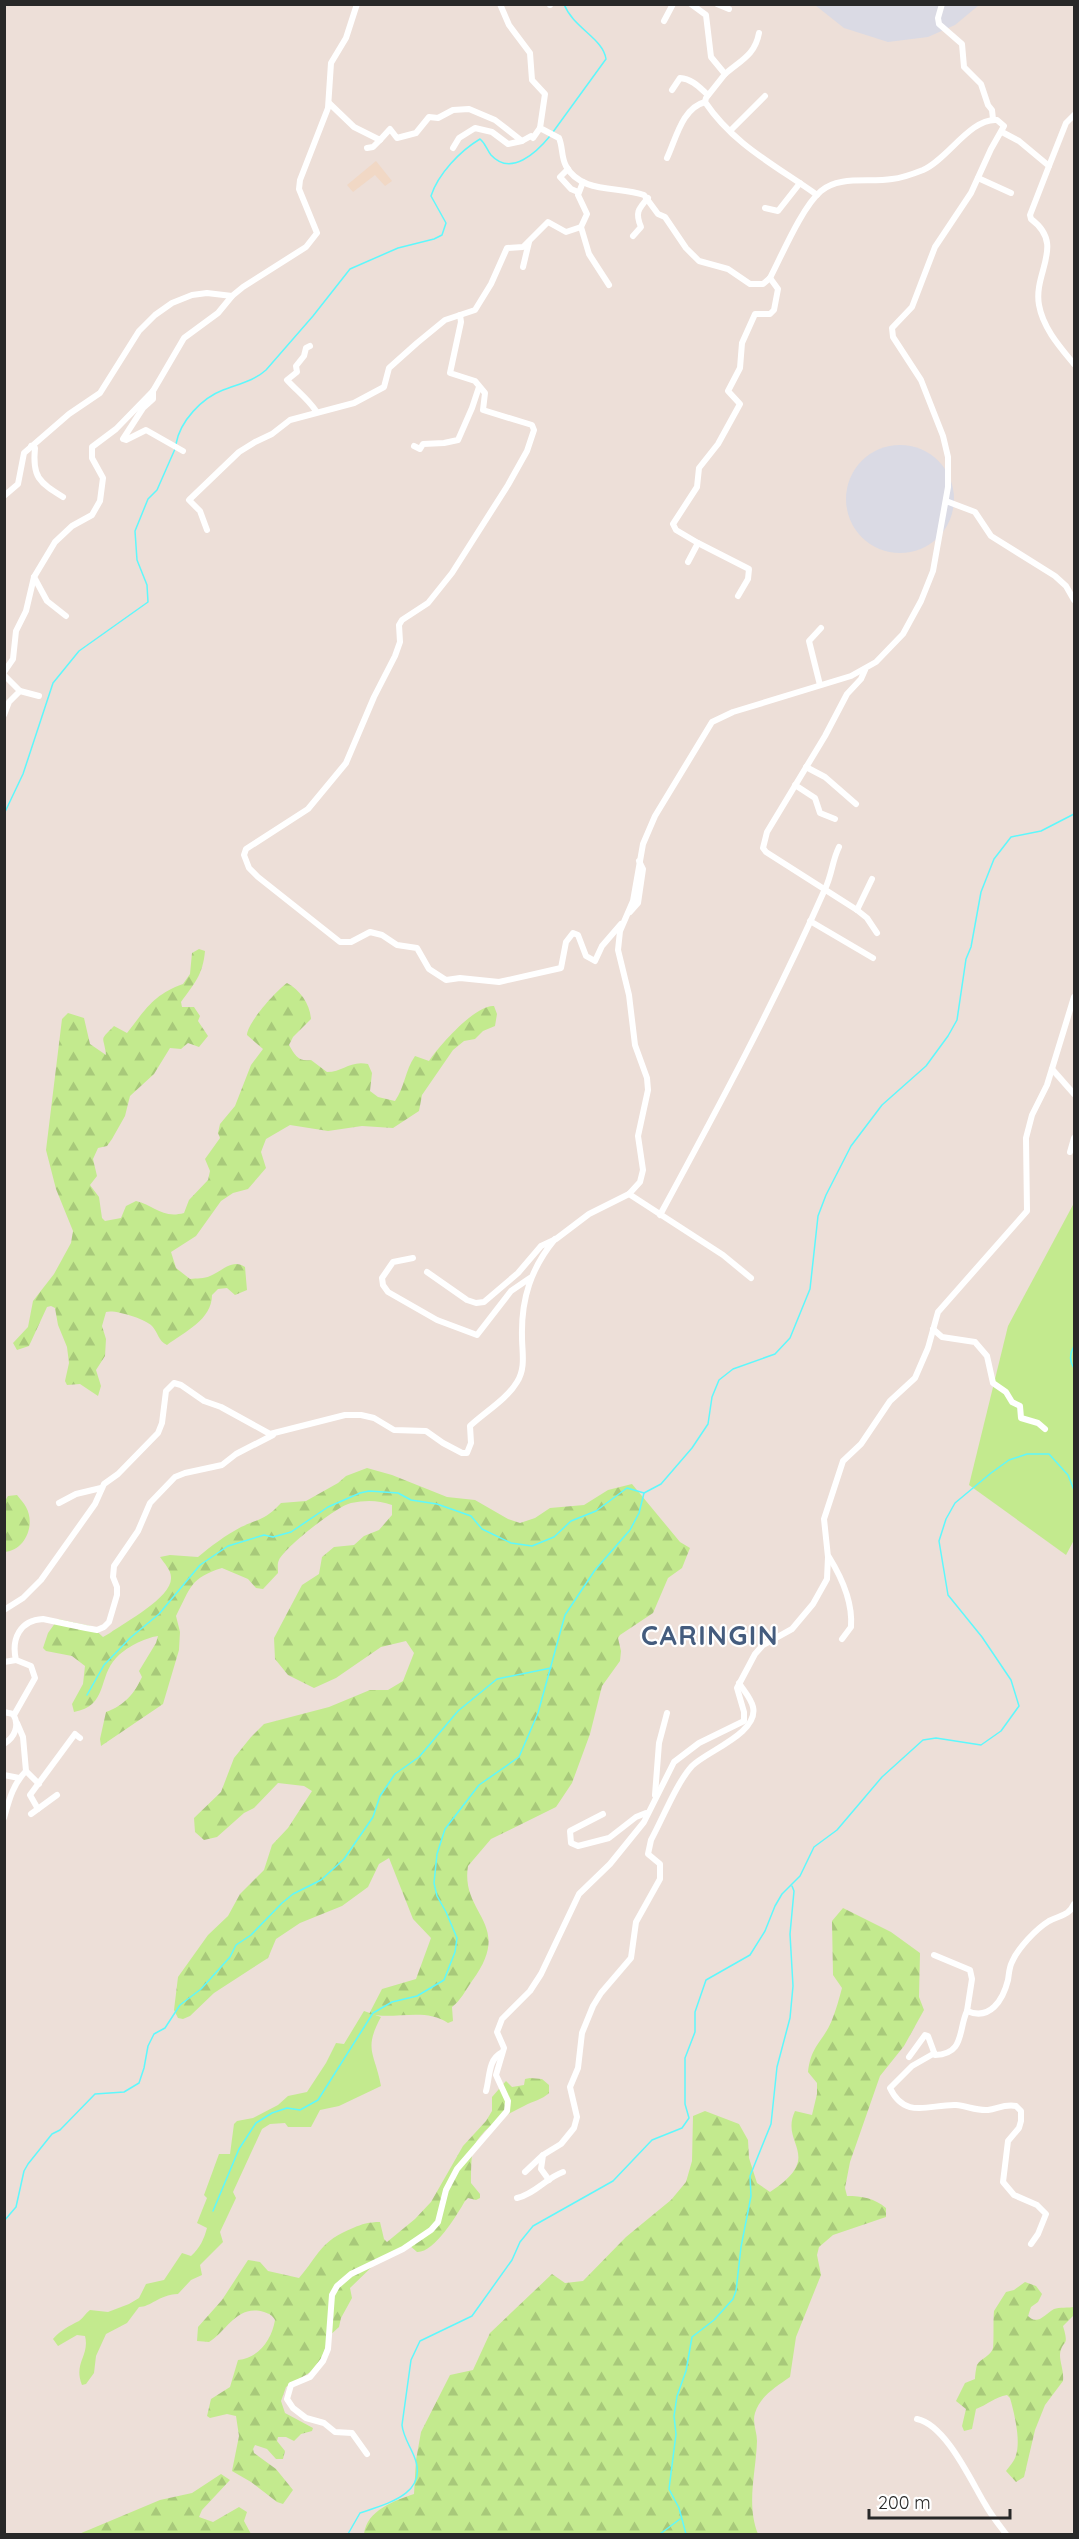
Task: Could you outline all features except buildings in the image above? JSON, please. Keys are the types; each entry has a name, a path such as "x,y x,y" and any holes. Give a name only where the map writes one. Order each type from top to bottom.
{"street":[{"path":"39,696 20,691 4,674 13,659 12,644 26,611 34,577 54,542 72,526 92,515 100,501 103,478 92,458 92,447 116,429 153,392 184,338 218,313 232,296 306,247 317,233 299,189 304,167 329,103 328,80 331,63 346,38 357,4"},
{"path":"453,148 459,138 475,128 492,132 508,144 531,136 533,138 541,129 545,94 532,80 531,58 528,49 509,25 500,4"},
{"path":"664,21 673,4"},
{"path":"692,4 706,15 711,57 725,74"},
{"path":"717,4 729,9"},
{"path":"942,4 938,18 939,24 962,44 964,67 981,84 992,110 993,119"},
{"path":"667,158 687,114 696,105 705,102 725,74 752,54 757,45 759,33"},
{"path":"672,90 680,78 683,78 693,82 708,95"},
{"path":"731,130 765,96"},
{"path":"705,102 715,116 745,147 817,195"},
{"path":"329,103 354,127 380,140"},
{"path":"367,148 372,147 390,129 397,138 416,132 429,117 438,118 453,110 469,109 495,120 522,141"},
{"path":"1074,115 1066,123 1030,215 1047,236 1047,253 1038,293 1039,304 1053,338 1074,364"},
{"path":"427,1272 458,1295 481,1303 518,1273 541,1246 555,1239 581,1219 629,1194 640,1182 643,1174 638,1136 648,1090 647,1078 635,1045 629,995 618,950 620,931 630,912 643,844 655,816 712,722 733,712 865,670 896,644 921,601 933,571 946,501 949,463 943,436 921,380 893,337 892,330 896,322 912,307 935,247 965,204 991,148 1002,132 1003,123 993,119 975,127 940,160 925,169 893,179 835,184 817,195 770,278 763,284 750,284 728,269 702,262 686,248 665,217 658,214 648,198 642,194 607,189 583,182 568,169 557,136 541,129"},
{"path":"1002,132 1019,141 1049,166"},
{"path":"568,169 560,177 571,189 578,192 587,214 581,227 589,254 609,285"},
{"path":"978,178 1011,193"},
{"path":"578,192 583,182"},
{"path":"765,208 778,211 800,183"},
{"path":"633,236 641,227 637,217 639,208 648,198"},
{"path":"207,530 200,511 189,500 201,486 247,447 272,434 294,417 354,403 382,389 392,364 442,322 475,309 496,273 507,248 522,247 548,222 566,232 581,227"},
{"path":"522,267 529,241"},
{"path":"738,596 748,579 749,569 676,530 673,524 697,487 699,468 717,444 740,404 728,391 740,368 742,343 752,318 757,314 770,314 774,310 778,289 770,278"},
{"path":"4,496 18,484 22,458 32,446 75,410 100,393 139,332 162,309 179,299 198,294 232,296"},
{"path":"460,315 461,322 450,373 472,380 485,393 483,410 532,425 534,430 526,451 491,512 441,588 428,603 402,620 399,625 400,642 395,656 374,697 346,763 308,810 246,849 244,855 249,868 258,877 340,942 351,942 370,932 382,935 398,945 417,948 429,969 446,980 460,978 499,982 561,968 566,942 573,933 578,935 586,956 595,961 602,946 626,920"},
{"path":"310,346 306,348 304,356 296,366 297,372 287,380 296,391 303,393 316,411"},
{"path":"414,446 420,449 423,444 458,440 479,387"},
{"path":"153,392 153,399 143,408 123,439 126,440 146,430 177,447"},
{"path":"32,446 35,448 33,466 37,477 63,497"},
{"path":"946,501 975,512 991,536 1055,576 1066,586 1074,600"},
{"path":"688,562 698,543"},
{"path":"34,577 47,601 66,616"},
{"path":"820,685 809,641 821,628"},
{"path":"4,642 12,644"},
{"path":"865,670 861,679 846,694 830,726 767,832 763,848 857,910 867,918 877,933"},
{"path":"4,715 9,702 20,691"},
{"path":"806,767 825,777 856,804"},
{"path":"795,785 814,798 820,813 835,819"},
{"path":"660,1215 727,1089 810,921 833,870 832,862 839,847"},
{"path":"857,910 872,879"},
{"path":"810,921 873,958"},
{"path":"367,2454 352,2433 335,2432 324,2423 306,2418 293,2408 287,2399 289,2388 294,2383 310,2378 323,2361 328,2349 332,2295 337,2286 351,2274 403,2249 438,2222 446,2190 457,2169 471,2150 507,2111 508,2101 496,2075 503,2044 497,2032 502,2019 536,1983 579,1894 610,1864 637,1832 674,1762 688,1749 744,1721 744,1712 737,1692 748,1663 763,1645 792,1629 813,1604 826,1580 828,1557 824,1522 840,1468 848,1455 861,1444 890,1401 915,1378 928,1348 938,1312 1026,1211 1026,1138 1032,1115 1052,1069 1074,997"},
{"path":"1052,1069 1074,1094"},
{"path":"1070,1152 1074,1138"},
{"path":"629,1194 723,1255 751,1278"},
{"path":"16,1660 15,1638 20,1629 37,1619 50,1619 97,1630 109,1622 117,1595 113,1577 114,1566 138,1531 150,1503 176,1477 222,1466 236,1454 274,1435 345,1415 374,1418 394,1430 426,1431 443,1443 462,1453 467,1453 471,1443 470,1426 513,1388 520,1377 524,1357 524,1311 530,1278 555,1239"},
{"path":"413,1258 393,1262 382,1278 388,1292 437,1320 477,1335 511,1291 530,1278"},
{"path":"933,1329 942,1337 975,1342 989,1362 993,1383 1006,1392 1012,1402 1020,1406 1022,1418 1038,1423 1045,1430"},
{"path":"59,1503 76,1494 101,1488 158,1433 162,1423 166,1391 174,1383 181,1384 204,1401 221,1407 274,1435"},
{"path":"4,1610 23,1598 41,1580 95,1504 101,1488"},
{"path":"828,1557 840,1575 848,1602 851,1627 842,1639"},
{"path":"4,1662 16,1660 31,1666 34,1678 14,1715 23,1737 26,1770 39,1784"},
{"path":"525,2172 543,2155 561,2144 576,2123 576,2111 570,2087 578,2068 582,2033 601,1993 631,1958 636,1922 660,1879 660,1864 648,1854 651,1840 692,1767 740,1733 753,1719 751,1701 739,1683"},
{"path":"4,1712 14,1715"},
{"path":"655,1796 659,1743 667,1713"},
{"path":"4,1744 14,1735 16,1723"},
{"path":"38,1809 30,1795 67,1742 75,1734 80,1738"},
{"path":"4,1818 11,1795 19,1778 26,1770"},
{"path":"4,1774 19,1778"},
{"path":"31,1814 57,1795"},
{"path":"603,1814 570,1831 571,1843 578,1846 609,1838 636,1817 647,1812"},
{"path":"968,2011 979,2014 989,2012 1004,1990 1012,1962 1023,1947 1047,1923 1067,1914 1074,1904"},
{"path":"934,1955 970,1970 972,1979 968,2011 962,2023 960,2042 939,2055 933,2054 906,2071 890,2088 891,2092 905,2106 913,2109 946,2105 988,2110 1002,2105 1016,2106 1020,2112 1021,2121 1019,2128 1008,2141 1003,2182 1014,2195 1036,2205 1046,2214 1031,2244"},
{"path":"909,2057 925,2035 928,2036 933,2054"},
{"path":"486,2091 491,2065 495,2056 502,2053"},
{"path":"543,2155 541,2169 549,2180"},
{"path":"517,2199 563,2172"},
{"path":"917,2419 928,2423 954,2449 985,2504 1006,2535"}],"shaded area":[{"path":"815,5 979,5 955,25 928,37 888,42 844,28"},
{"path":"376,161 392,181 385,186 375,175 353,192 347,185"},
{"path":"900,445 921,449 938,461 950,478 954,499 950,520 938,537 921,549 900,553 879,549 862,537 850,520 846,499 850,478 862,461 879,449"}],"green space":[{"path":"199,949 205,951 202,967 197,979 181,1002 182,1007 194,1007 200,1016 198,1021 208,1036 199,1047 188,1043 181,1049 170,1048 154,1074 130,1096 125,1116 107,1146 98,1148 93,1159 97,1176 90,1185 99,1197 102,1218 105,1221 121,1218 126,1206 136,1201 164,1213 184,1213 189,1200 208,1180 210,1171 205,1159 220,1138 218,1133 220,1124 235,1106 251,1065 263,1049 247,1035 248,1030 263,1008 287,983 304,998 311,1019 293,1037 289,1045 295,1055 303,1060 311,1060 327,1072 356,1064 368,1064 372,1073 370,1091 378,1097 395,1101 415,1056 429,1061 458,1027 486,1007 494,1006 497,1014 495,1026 483,1031 475,1039 464,1041 453,1050 422,1095 419,1111 393,1128 362,1126 328,1131 290,1125 266,1139 261,1152 266,1168 248,1189 233,1193 221,1201 196,1236 171,1252 176,1268 190,1279 208,1277 236,1264 245,1267 247,1290 235,1295 227,1288 218,1289 212,1295 207,1312 196,1325 167,1345 149,1323 122,1313 106,1312 102,1326 106,1339 105,1356 96,1370 101,1386 98,1396 80,1384 67,1385 65,1381 69,1363 67,1347 58,1325 55,1308 47,1307 29,1346 17,1350 13,1343 28,1327 33,1301 54,1274 71,1243 73,1231 56,1189 46,1150 62,1019 68,1013 84,1018 90,1044 106,1055 103,1039 106,1034 114,1026 127,1033 157,998 183,984 190,974 192,953"},
{"path":"1074,1203 1074,1540 1066,1555 969,1485 1008,1326"},
{"path":"367,1468 392,1475 447,1497 475,1500 508,1519 520,1523 535,1518 550,1508 584,1505 608,1490 632,1484 680,1542 690,1548 682,1568 668,1578 653,1613 618,1638 621,1651 620,1661 602,1686 590,1734 572,1783 556,1807 491,1839 468,1866 471,1896 488,1932 488,1945 484,1961 463,1995 452,2007 453,2021 448,2023 439,2018 420,2015 369,2014 382,1989 416,1979 431,1938 413,1919 389,1858 379,1864 368,1887 342,1906 300,1923 276,1939 268,1958 214,1993 190,2016 183,2019 178,2018 174,2010 178,1977 208,1935 228,1916 240,1894 264,1870 272,1845 288,1828 312,1791 304,1786 278,1783 254,1808 244,1813 217,1837 204,1840 195,1832 194,1818 221,1792 234,1758 264,1724 329,1707 370,1690 388,1690 403,1681 414,1653 406,1641 381,1647 336,1678 314,1688 288,1675 275,1659 274,1638 302,1585 319,1574 322,1557 334,1547 354,1545 364,1536 379,1530 392,1515 392,1505 377,1501 362,1501 351,1503 335,1511 283,1554 278,1562 278,1573 263,1589 256,1588 248,1579 222,1568 197,1580 176,1616 180,1632 179,1650 163,1704 101,1746 100,1739 106,1712 124,1702 136,1689 142,1677 139,1671 158,1636 141,1641 120,1654 110,1666 101,1690 92,1704 74,1712 72,1704 83,1684 85,1666 72,1656 46,1651 43,1648 48,1633 58,1619 91,1626 103,1637 157,1601 170,1585 171,1574 160,1557 170,1555 198,1557 235,1530 267,1516 281,1503 306,1501 346,1476"},
{"path":"17,1495 29,1514 29,1529 27,1536 18,1547 5,1552 5,1501 8,1496"},
{"path":"843,1908 891,1932 920,1953 919,1997 924,2010 904,2046 880,2076 850,2162 845,2188 847,2196 868,2198 886,2208 886,2217 833,2235 819,2247 817,2255 821,2275 796,2337 790,2377 765,2397 755,2413 757,2441 752,2500 754,2523 758,2534 364,2534 370,2519 376,2513 390,2503 414,2494 416,2460 421,2432 450,2375 473,2370 490,2333 552,2274 565,2283 583,2281 626,2237 671,2200 686,2182 692,2161 693,2116 705,2111 739,2124 748,2140 749,2158 757,2183 770,2192 795,2169 798,2150 792,2133 792,2123 795,2111 812,2115 817,2083 808,2072 810,2063 815,2049 832,2020 842,1988 833,1975 832,1921"},
{"path":"364,2011 381,2017 373,2037 372,2052 381,2086 339,2106 320,2110 311,2127 288,2127 285,2123 270,2124 262,2129 233,2192 236,2198 220,2232 223,2242 200,2265 202,2275 191,2280 178,2294 165,2296 139,2307 127,2323 106,2334 96,2356 94,2373 86,2384 82,2385 79,2371 85,2349 85,2336 77,2335 58,2346 53,2339 79,2321 90,2310 108,2312 139,2298 146,2284 164,2280 182,2253 191,2256 194,2253 207,2228 197,2223 207,2198 204,2195 219,2154 230,2154 234,2124 237,2121 253,2118 278,2105 288,2096 307,2092 336,2043 344,2044"},
{"path":"525,2079 542,2079 549,2085 549,2093 496,2122 474,2146 471,2183 480,2194 480,2198 476,2200 468,2198 438,2240 424,2251 417,2252 408,2244 382,2257 350,2288 352,2298 341,2318 339,2327 328,2337 323,2356 312,2371 286,2387 281,2401 285,2413 313,2428 312,2431 301,2434 294,2441 286,2437 278,2437 277,2441 285,2451 283,2459 276,2459 267,2449 255,2445 253,2449 254,2453 276,2469 293,2490 283,2504 277,2502 232,2471 239,2436 236,2416 227,2414 210,2418 207,2416 211,2399 230,2387 238,2360 252,2356 263,2346 271,2334 275,2320 264,2312 255,2310 247,2312 240,2315 209,2342 197,2341 198,2327 222,2300 248,2260 260,2262 268,2271 299,2278 327,2243 356,2227 380,2222 384,2239 387,2242 415,2219 431,2202 463,2146 492,2111 492,2097 506,2081 512,2087 524,2085"},
{"path":"1025,2282 1036,2286 1042,2294 1038,2302 1031,2307 1028,2316 1032,2319 1041,2318 1059,2308 1074,2307 1074,2315 1063,2326 1066,2341 1060,2355 1063,2381 1045,2405 1035,2430 1024,2477 1016,2482 1006,2471 1015,2457 1018,2442 1010,2398 1007,2395 1003,2396 976,2409 972,2429 964,2431 962,2426 966,2409 956,2401 965,2383 975,2379 977,2365 992,2351 994,2311 1006,2292 1014,2290"},
{"path":"221,2474 230,2480 202,2510 199,2517 213,2522 239,2507 247,2512 244,2521 251,2534 79,2534 160,2500 192,2493"}],"waterway":[{"path":"553,132 606,59 599,45 574,20 564,4"},
{"path":"176,444 187,419 207,399 223,390 251,380 266,370 350,269 398,248 442,235 446,223 431,196 444,171 465,150 480,139 491,155 499,161 507,164 515,163 531,155 550,136"},
{"path":"4,814 23,774 53,683 79,651 148,602 147,585 137,560 135,531 148,499 157,490 175,449"},
{"path":"213,2211 239,2149 256,2123 272,2113 287,2108 300,2110 318,2100 373,2013 392,2002 417,1996 444,1980 455,1952 457,1938 437,1896 434,1883 437,1854 445,1829 479,1785 519,1757 538,1713 565,1615 595,1570 630,1530 639,1513 644,1493 661,1484 692,1448 708,1424 712,1397 719,1380 733,1369 775,1354 790,1338 810,1289 818,1216 851,1146 882,1105 926,1066 957,1020 966,959 971,947 981,892 994,859 1011,837 1041,831 1074,814"},
{"path":"1074,1346 1071,1357 1074,1368"},
{"path":"348,2534 360,2513 393,2501 411,2488 416,2480 417,2469 414,2456 402,2425 411,2360 420,2341 472,2316 533,2226 613,2181 652,2140 682,2128 689,2118 685,2104 685,2058 695,2032 695,2012 706,1980 750,1955 765,1931 782,1894 800,1876 814,1847 837,1830 882,1777 923,1740 936,1738 981,1745 1001,1731 1019,1706 1011,1680 982,1637 948,1595 939,1541 946,1519 955,1503 1009,1460 1027,1454 1049,1454 1068,1475 1074,1490"},
{"path":"87,1695 104,1665 130,1638 159,1614 200,1565 228,1546 264,1535 273,1537 291,1532 328,1507 360,1493 369,1491 398,1493 411,1500 437,1504 471,1516 482,1529 511,1543 532,1546 554,1537 571,1521 596,1511 627,1488 644,1493"},
{"path":"4,2221 16,2207 24,2171 52,2134 60,2130 95,2094 124,2092 139,2083 148,2046 154,2034 165,2028 180,2005 201,1989 230,1957 236,1945 251,1935 293,1894 321,1880 344,1859 373,1817 380,1796 395,1774 419,1757 458,1711 497,1679 551,1668"},
{"path":"686,2534 679,2508 669,2489 676,2434 674,2416 677,2396 686,2371 692,2337 714,2320 733,2299 736,2291 741,2247 751,2196 750,2176 771,2124 777,2067 790,2018 793,1986 790,1934 794,1891 792,1886"},
{"path":"660,2534 680,2519"}],"district":[{"name":"CARINGIN","path":"710,1635"}]}
